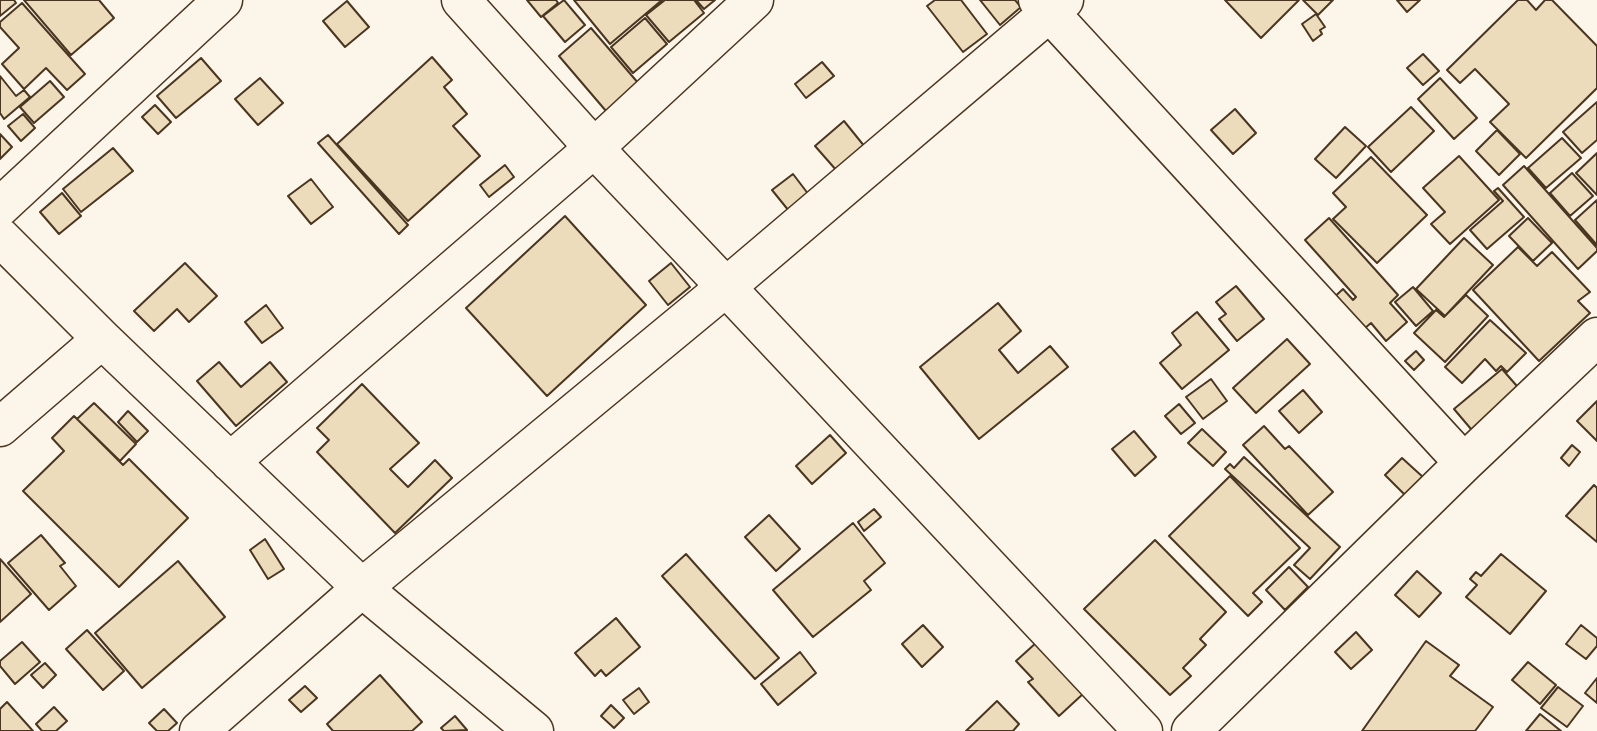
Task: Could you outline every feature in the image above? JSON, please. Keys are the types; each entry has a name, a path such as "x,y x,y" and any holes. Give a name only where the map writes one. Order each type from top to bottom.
{"street":[{"path":"0,207 223,0"},
{"path":"461,0 594,149 1143,731"},
{"path":"230,462 594,149 754,0"},
{"path":"199,731 362,588 726,286 1050,4 1464,463"},
{"path":"0,237 102,339 362,588 534,731"},
{"path":"1191,731 1464,463 1597,337"},
{"path":"0,427 102,339"}],"building":[{"path":"0,0 14,0 16,3 0,16"},
{"path":"24,0 99,0 114,18 71,55"},
{"path":"527,0 556,0 558,3 541,17"},
{"path":"564,0 585,25 565,42 543,16"},
{"path":"574,0 662,0 610,44"},
{"path":"665,0 694,0 704,13 669,42 646,15"},
{"path":"696,0 715,0 704,9"},
{"path":"935,0 961,0 987,34 963,52 927,6"},
{"path":"980,0 1015,0 1021,7 1000,25"},
{"path":"1225,0 1299,0 1261,38"},
{"path":"1303,0 1333,0 1318,15"},
{"path":"1397,0 1420,0 1407,12"},
{"path":"1518,0 1527,0 1536,10 1545,0 1552,0 1597,46 1597,88 1526,158 1490,122 1509,104 1475,69 1460,83 1447,70"},
{"path":"347,1 369,27 345,47 323,21"},
{"path":"22,3 85,74 67,90 46,68 24,89 2,64 19,48 0,27 0,22"},
{"path":"1316,14 1325,27 1320,30 1322,34 1313,41 1302,24"},
{"path":"645,18 667,44 633,73 611,47"},
{"path":"591,28 639,84 606,111 559,56"},
{"path":"1423,54 1439,71 1423,85 1407,68"},
{"path":"432,57 452,80 444,87 467,114 453,126 480,156 408,221 337,144"},
{"path":"201,58 221,81 176,118 157,96"},
{"path":"822,62 834,76 806,98 795,84"},
{"path":"0,76 16,96 24,90 30,97 4,119 0,113"},
{"path":"260,78 283,103 258,125 235,99"},
{"path":"1440,78 1477,118 1454,139 1418,99"},
{"path":"50,81 64,97 34,123 20,107"},
{"path":"1597,102 1597,140 1582,153 1563,132"},
{"path":"155,105 171,122 158,134 142,117"},
{"path":"1411,107 1434,131 1391,172 1368,147"},
{"path":"1235,109 1256,133 1233,154 1211,130"},
{"path":"23,114 35,128 21,141 8,126"},
{"path":"844,121 865,147 837,171 815,146"},
{"path":"1345,127 1366,146 1336,178 1315,159"},
{"path":"1497,130 1520,154 1499,175 1476,151"},
{"path":"0,134 12,147 0,159"},
{"path":"328,135 408,225 399,234 318,143"},
{"path":"1562,138 1581,158 1546,188 1528,168"},
{"path":"113,148 133,171 81,212 63,189"},
{"path":"1597,153 1597,195 1576,173"},
{"path":"1459,156 1499,200 1450,244 1431,224 1445,212 1423,188"},
{"path":"1371,157 1427,215 1377,263 1333,219 1346,207 1333,193"},
{"path":"505,165 514,177 489,197 480,185"},
{"path":"1524,166 1597,248 1578,269 1503,185"},
{"path":"1572,173 1593,196 1570,216 1550,193"},
{"path":"793,174 809,195 789,211 772,190"},
{"path":"311,179 333,207 311,224 288,196"},
{"path":"1498,188 1524,217 1487,249 1470,230 1503,201 1494,191"},
{"path":"62,193 81,216 59,234 40,212"},
{"path":"1597,200 1597,245 1575,220"},
{"path":"565,216 646,305 547,396 466,308"},
{"path":"1329,218 1398,295 1390,303 1407,322 1386,341 1371,323 1358,334 1329,302 1343,289 1353,300 1356,297 1305,240"},
{"path":"1528,218 1552,243 1533,261 1509,236"},
{"path":"1464,238 1493,265 1445,316 1416,289"},
{"path":"1518,247 1537,266 1552,252 1590,292 1578,301 1590,313 1539,361 1473,290"},
{"path":"185,263 217,296 189,322 177,309 154,331 134,311"},
{"path":"671,263 690,287 668,305 649,281"},
{"path":"1236,286 1264,319 1237,341 1219,319 1226,314 1216,302"},
{"path":"1413,287 1433,311 1416,326 1395,302"},
{"path":"1466,295 1488,316 1445,362 1414,333 1436,310 1444,317"},
{"path":"998,303 1021,331 999,350 1018,373 1050,346 1068,367 979,439 920,367"},
{"path":"266,305 283,328 262,343 245,322"},
{"path":"1197,312 1229,350 1182,389 1160,363 1181,345 1172,333"},
{"path":"1490,320 1526,353 1507,372 1501,366 1496,371 1485,359 1462,383 1445,367"},
{"path":"1287,339 1310,364 1256,413 1233,388"},
{"path":"1416,351 1424,360 1414,370 1405,361"},
{"path":"219,362 241,387 270,362 287,382 236,426 197,381"},
{"path":"1502,369 1523,393 1482,442 1454,409"},
{"path":"1211,379 1227,401 1203,419 1186,397"},
{"path":"362,384 419,443 390,469 408,487 435,460 452,478 395,533 317,452 329,440 317,428"},
{"path":"1303,390 1322,412 1299,433 1279,411"},
{"path":"1597,401 1597,441 1577,421"},
{"path":"94,403 136,444 120,461 77,419"},
{"path":"1179,404 1195,423 1181,434 1165,416"},
{"path":"128,411 148,431 137,442 118,422"},
{"path":"74,416 123,465 129,459 188,518 119,587 23,491 64,451 52,438"},
{"path":"1264,426 1285,449 1289,446 1333,492 1308,515 1243,445"},
{"path":"1202,429 1226,452 1213,466 1188,443"},
{"path":"1134,431 1156,457 1135,476 1112,449"},
{"path":"830,435 846,453 812,484 796,466"},
{"path":"1572,445 1580,452 1569,466 1561,458"},
{"path":"1244,457 1340,547 1310,579 1294,565 1310,548 1225,469 1230,464 1234,468"},
{"path":"1402,458 1424,478 1406,496 1385,475"},
{"path":"1230,476 1300,548 1253,593 1262,602 1248,616 1169,536"},
{"path":"1594,485 1597,488 1597,542 1566,516"},
{"path":"874,509 881,517 864,531 858,522"},
{"path":"769,515 800,549 776,571 745,537"},
{"path":"853,523 885,563 864,581 871,590 813,637 773,590"},
{"path":"41,535 65,563 60,566 76,586 49,610 8,563"},
{"path":"265,539 284,569 268,579 250,550"},
{"path":"1155,540 1226,612 1200,639 1206,645 1183,668 1191,676 1170,695 1084,609"},
{"path":"686,554 779,658 755,679 662,576"},
{"path":"1501,554 1546,591 1510,634 1466,597 1477,585 1470,579 1476,572 1481,576"},
{"path":"0,559 31,594 0,622"},
{"path":"178,561 225,617 142,688 95,633"},
{"path":"1289,567 1308,587 1285,610 1266,590"},
{"path":"1417,571 1441,593 1419,617 1395,595"},
{"path":"616,618 640,647 606,676 601,670 595,676 575,653"},
{"path":"923,625 943,647 922,667 902,644"},
{"path":"1581,625 1597,638 1597,646 1586,659 1566,644"},
{"path":"87,630 124,671 103,690 66,649"},
{"path":"1356,632 1372,650 1351,669 1335,652"},
{"path":"1426,641 1459,665 1450,676 1493,707 1475,731 1362,731"},
{"path":"22,642 40,662 15,684 0,666 0,661"},
{"path":"1037,642 1084,693 1059,716 1028,682 1033,679 1016,661"},
{"path":"800,652 816,673 778,705 761,684"},
{"path":"1528,662 1556,685 1540,704 1512,680"},
{"path":"45,663 56,675 43,688 31,675"},
{"path":"380,675 422,722 412,731 333,731 327,724"},
{"path":"1597,678 1597,703 1585,693"},
{"path":"305,686 317,698 301,712 289,700"},
{"path":"1558,687 1583,706 1567,727 1541,708"},
{"path":"639,688 649,702 634,714 623,700"},
{"path":"997,701 1019,724 1013,731 966,731"},
{"path":"7,702 33,731 0,731 0,709"},
{"path":"611,705 624,718 614,728 601,716"},
{"path":"54,707 67,721 56,731 42,731 36,724"},
{"path":"164,709 177,723 168,731 157,731 149,723"},
{"path":"1540,714 1561,731 1526,731"},
{"path":"455,716 467,730 444,731 441,728"}]}
